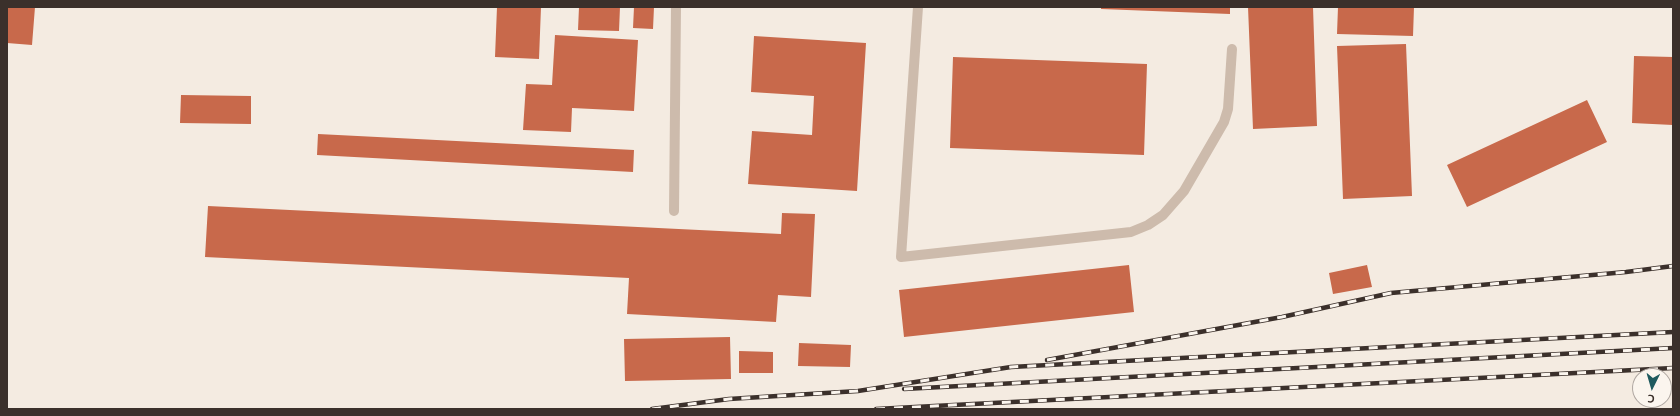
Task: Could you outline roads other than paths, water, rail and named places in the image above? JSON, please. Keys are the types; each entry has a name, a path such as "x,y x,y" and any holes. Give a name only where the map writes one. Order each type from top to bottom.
{"street":[{"path":"674,211 676,7"},
{"path":"918,7 901,257 1131,232 1148,225 1163,215 1184,191 1224,122 1228,109 1232,49"}],"railway":[{"path":"1047,360 1282,317 1391,293 1626,272 1673,266"},
{"path":"652,409 729,399 858,391 1011,367 1673,332"},
{"path":"904,389 1673,348"},
{"path":"876,409 1673,368"}]}
